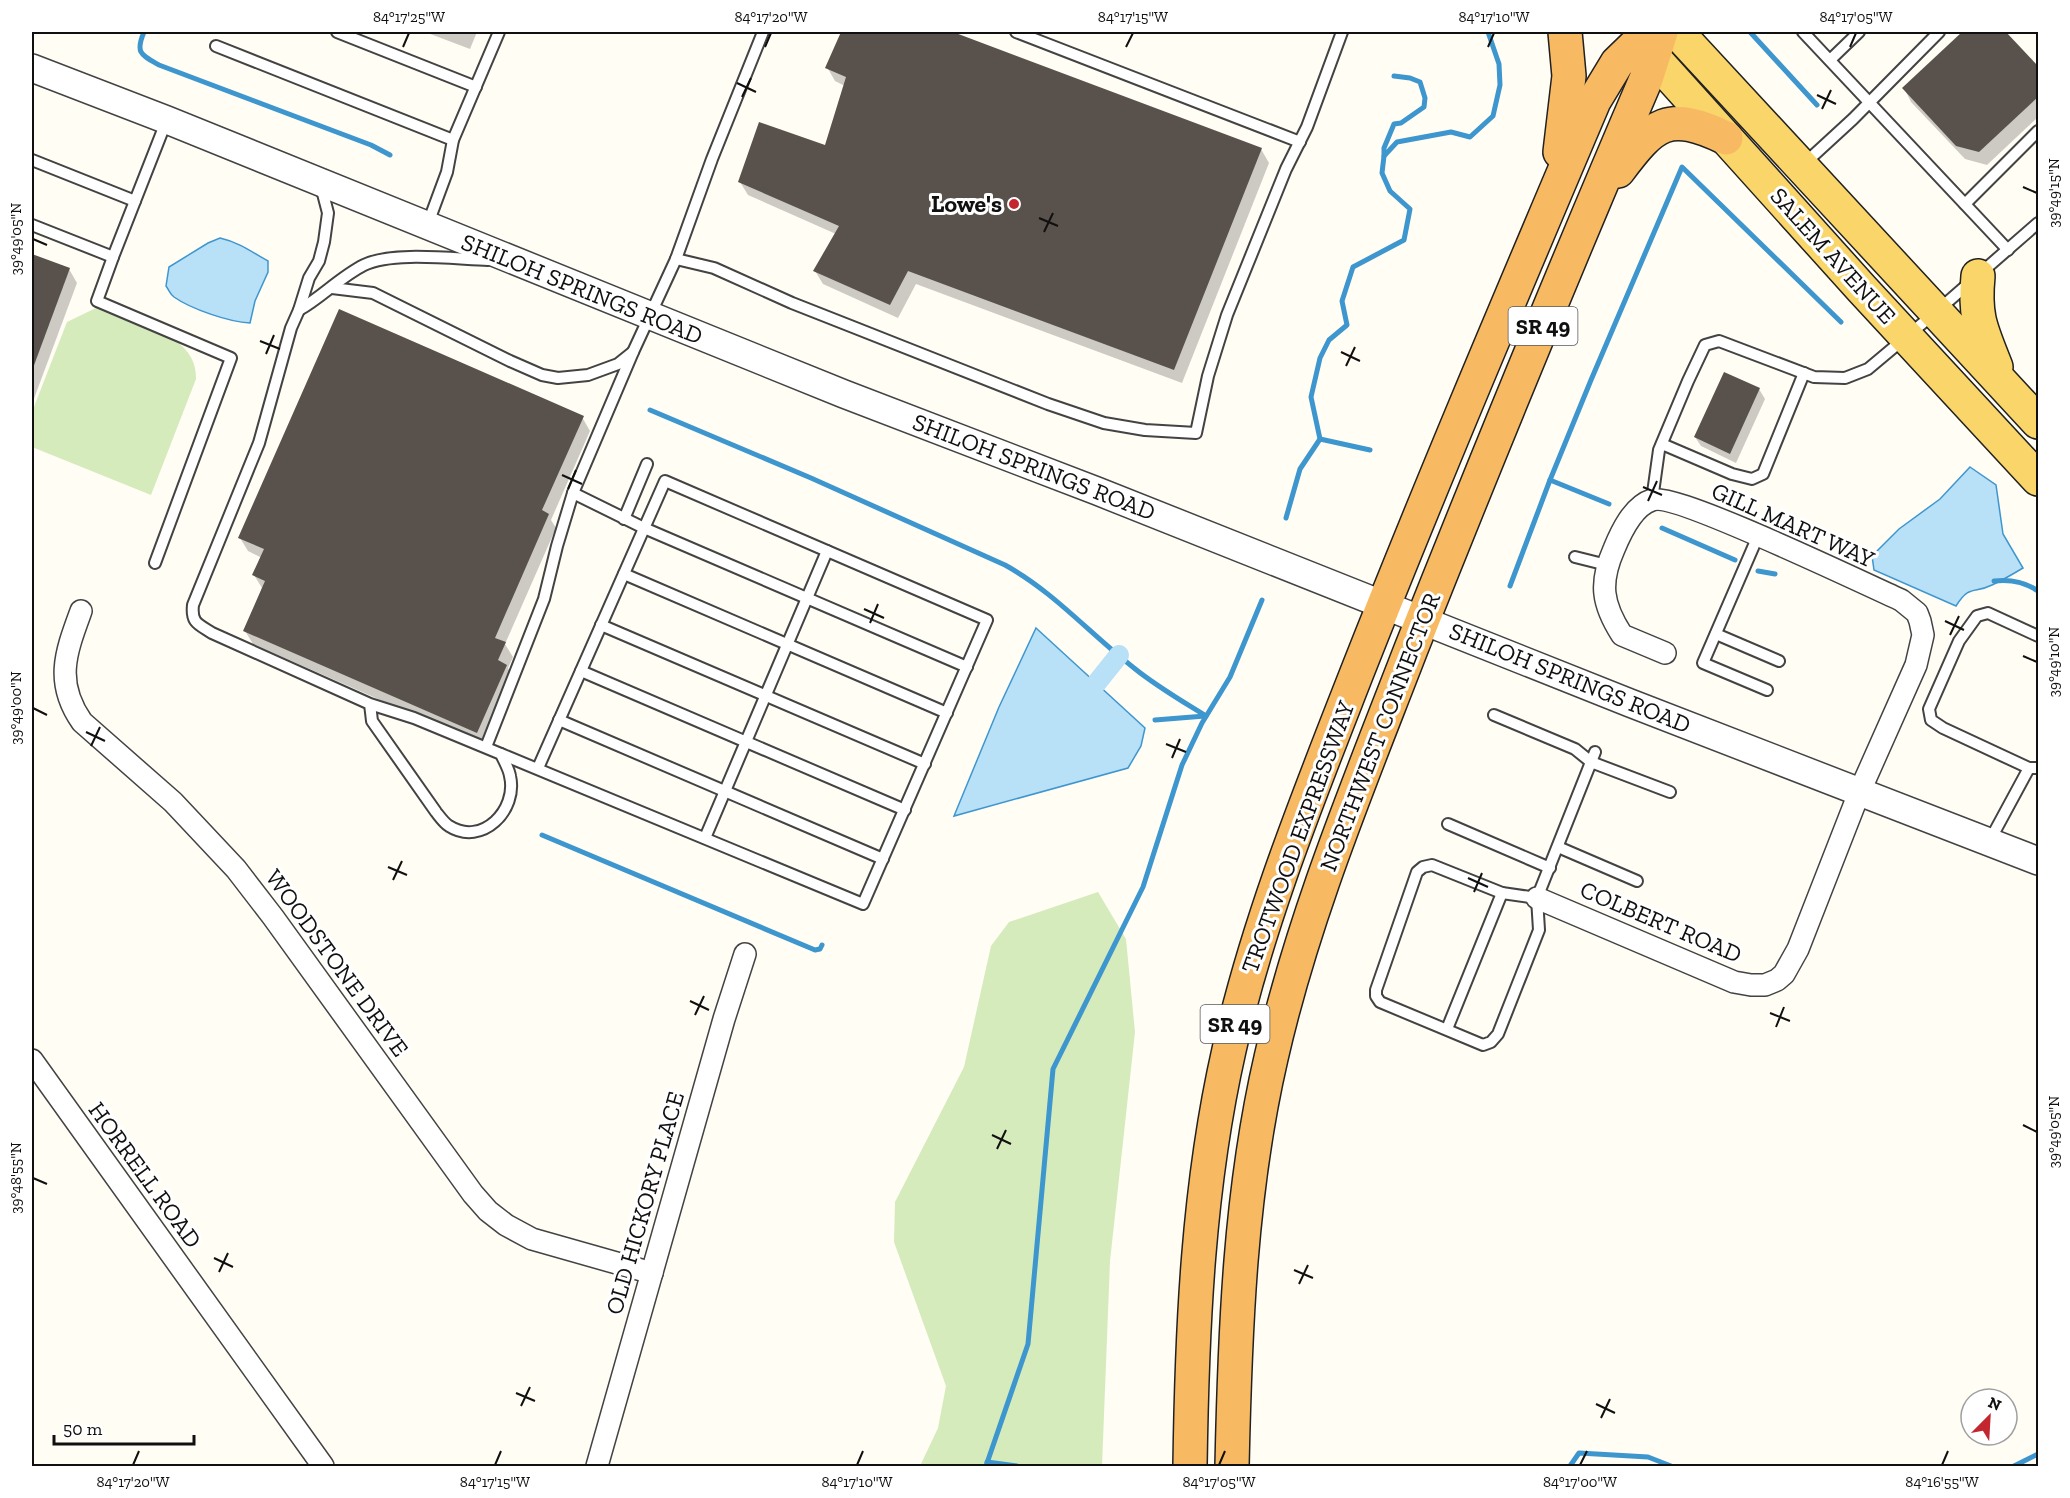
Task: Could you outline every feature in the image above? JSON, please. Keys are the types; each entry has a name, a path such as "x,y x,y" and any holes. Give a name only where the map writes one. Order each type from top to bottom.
{"highway":[{"name":"SR 49","path":"1550,205 1564,129 1569,76 1565,32"},
{"path":"1550,205 1594,101 1617,63 1646,38"},
{"name":"NORTHWEST CONNECTOR","path":"1232,1467 1234,1370 1241,1244 1258,1122 1270,1060 1288,989 1325,871 1423,620 1646,79 1646,38"},
{"path":"1592,207 1634,149 1651,133 1666,124 1682,123 1702,126 1726,138"},
{"name":"NORTHWEST CONNECTOR","path":"1383,605 1550,205"},
{"name":"TROTWOOD EXPRESSWAY","path":"1190,1467 1192,1366 1199,1239 1216,1115 1228,1051 1247,978 1285,859 1383,605"}],"main road":[{"name":"SALEM AVENUE","path":"1677,32 2038,422"},
{"name":"SALEM AVENUE","path":"1646,38 1726,138 2038,479"},
{"path":"1978,276 1975,302 1978,322 2004,385"}],"street":[{"name":"SHILOH SPRINGS ROAD","path":"32,68 167,120 844,394 1097,491 1859,793 2038,861"},
{"name":"GILL MART WAY","path":"1652,500 1662,499 1704,512 1901,600 1917,613 1923,635 1916,665 1859,793"},
{"path":"1652,500 1632,516 1618,538 1607,565 1604,597 1622,635 1665,653"},
{"name":"WOODSTONE DRIVE","path":"81,610 64,666 65,682 73,709 82,722 173,802 236,869 473,1194 506,1225 532,1239 652,1273"},
{"name":"COLBERT ROAD","path":"1537,898 1734,982 1765,985 1784,974 1798,949 1859,793"},
{"name":"OLD HICKORY PLACE","path":"597,1467 724,1019 745,954"},
{"name":"HORRELL ROAD","path":"32,1060 323,1467"}],"lane":[{"path":"337,32 476,87"},
{"path":"427,227 447,172 453,140 499,32"},
{"path":"486,747 540,609 573,493 633,352 676,259 712,159 763,32"},
{"path":"1016,32 1300,142"},
{"path":"676,259 714,268 852,327 1048,404 1104,423 1145,430 1196,433 1208,376 1227,315 1286,169 1300,142 1342,32"},
{"path":"1803,32 2008,250"},
{"path":"1830,60 1859,32"},
{"path":"1802,166 1940,32"},
{"path":"216,46 453,140"},
{"path":"155,563 231,358 97,301 167,120"},
{"path":"1965,204 2038,131"},
{"path":"32,160 135,201"},
{"path":"321,184 328,213 319,261 309,278 291,328 259,443 193,605 192,615 195,622 212,633 370,704 414,718 538,768 863,904 987,621 665,481 538,768"},
{"path":"1652,500 1656,465 1662,444 1705,345 1719,341 1814,377 1845,378 1868,369 2038,223"},
{"path":"32,225 113,258"},
{"path":"299,310 315,301 349,273 366,264 408,258 512,261"},
{"path":"332,288 373,293 542,375 558,378 588,375 618,364 633,352"},
{"path":"1662,444 1732,474 1752,479 1763,474 1804,373"},
{"path":"624,519 647,464"},
{"path":"573,493 644,528 967,667"},
{"path":"1758,536 1703,663 1767,690"},
{"path":"705,838 827,551"},
{"path":"1575,557 1607,565"},
{"path":"624,574 947,713"},
{"path":"1989,843 2034,768 1943,728 1931,720 1929,709 1959,641 1977,616 1988,613 2038,636"},
{"path":"601,626 925,764"},
{"path":"1716,634 1779,661"},
{"path":"581,671 905,810"},
{"path":"370,704 372,721 436,812 448,825 460,830 472,832 486,828 496,822 504,812 511,789 510,776 501,754"},
{"path":"1494,715 1670,792"},
{"path":"559,720 883,859"},
{"path":"1537,898 1502,893 1432,864 1423,867 1417,872 1376,990 1376,996 1380,1002 1483,1045 1491,1042 1498,1034 1539,930 1537,898 1593,757"},
{"path":"1448,824 1550,868"},
{"path":"1558,848 1637,881"},
{"path":"1447,1029 1502,893"}],"green space":[{"path":"98,307 175,340 188,352 195,367 196,379 151,495 32,447 32,412 67,322"},
{"path":"1098,892 1126,939 1135,1032 1110,1261 1102,1466 920,1466 938,1428 946,1386 894,1242 895,1202 964,1067 991,946 1009,922"}],"water":[{"path":"220,238 239,245 268,261 268,272 255,301 250,323 221,317 190,306 174,297 166,286 169,267"},
{"path":"1970,467 1996,485 2003,534 2023,568 1986,588 1969,592 1956,606 1874,570 1872,556 1899,529 1940,499"},
{"path":"1036,628 1145,728 1141,746 1128,768 954,816 999,707"}],"building":[{"name":"Lowe's","path":"841,32 953,32 1262,148 1174,370 908,271 890,305 813,271 839,226 738,182 759,122 825,145 846,77 825,68"},
{"path":"1962,32 2006,32 2038,66 2038,97 1979,152 1956,146 1902,88"},
{"path":"32,254 70,268 33,368 32,367"},
{"path":"339,309 584,416 542,510 549,514 495,638 506,642 498,660 507,665 477,733 243,631 265,581 252,575 264,549 238,538"},
{"path":"1724,372 1760,388 1730,454 1694,437"}],"waterway":[{"path":"144,32 140,45 141,53 159,65 371,145 390,155"},
{"path":"1286,518 1300,469 1320,439 1311,397 1320,358 1329,340 1347,325 1342,301 1353,267 1404,240 1410,209 1390,191 1382,173 1384,156 1397,142 1451,132 1470,137 1493,116 1500,85 1499,64 1488,32"},
{"path":"1750,32 1817,105"},
{"path":"1384,156 1384,148 1394,124 1401,123 1424,107 1425,98 1420,82 1394,76"},
{"path":"1510,586 1591,380 1682,167 1841,322"},
{"path":"650,410 811,478 1005,565 1056,600 1142,675 1206,716"},
{"path":"1320,439 1370,450"},
{"path":"1550,480 1609,504"},
{"path":"1662,528 1735,560"},
{"path":"1758,571 1775,574"},
{"path":"1994,581 2017,582 2038,591"},
{"path":"986,1466 1028,1344 1053,1069 1143,887 1182,765 1202,723 1230,677 1262,600"},
{"path":"1091,690 1119,655"},
{"path":"1155,720 1205,716"},
{"path":"542,835 815,950 820,949 822,945"},
{"path":"1570,1466 1579,1453 1648,1457 1671,1466"},
{"path":"2014,1466 2038,1454"},
{"path":"987,1462 1017,1466"}],"place":[{"name":"Lowe's","path":"1014,204"}]}
